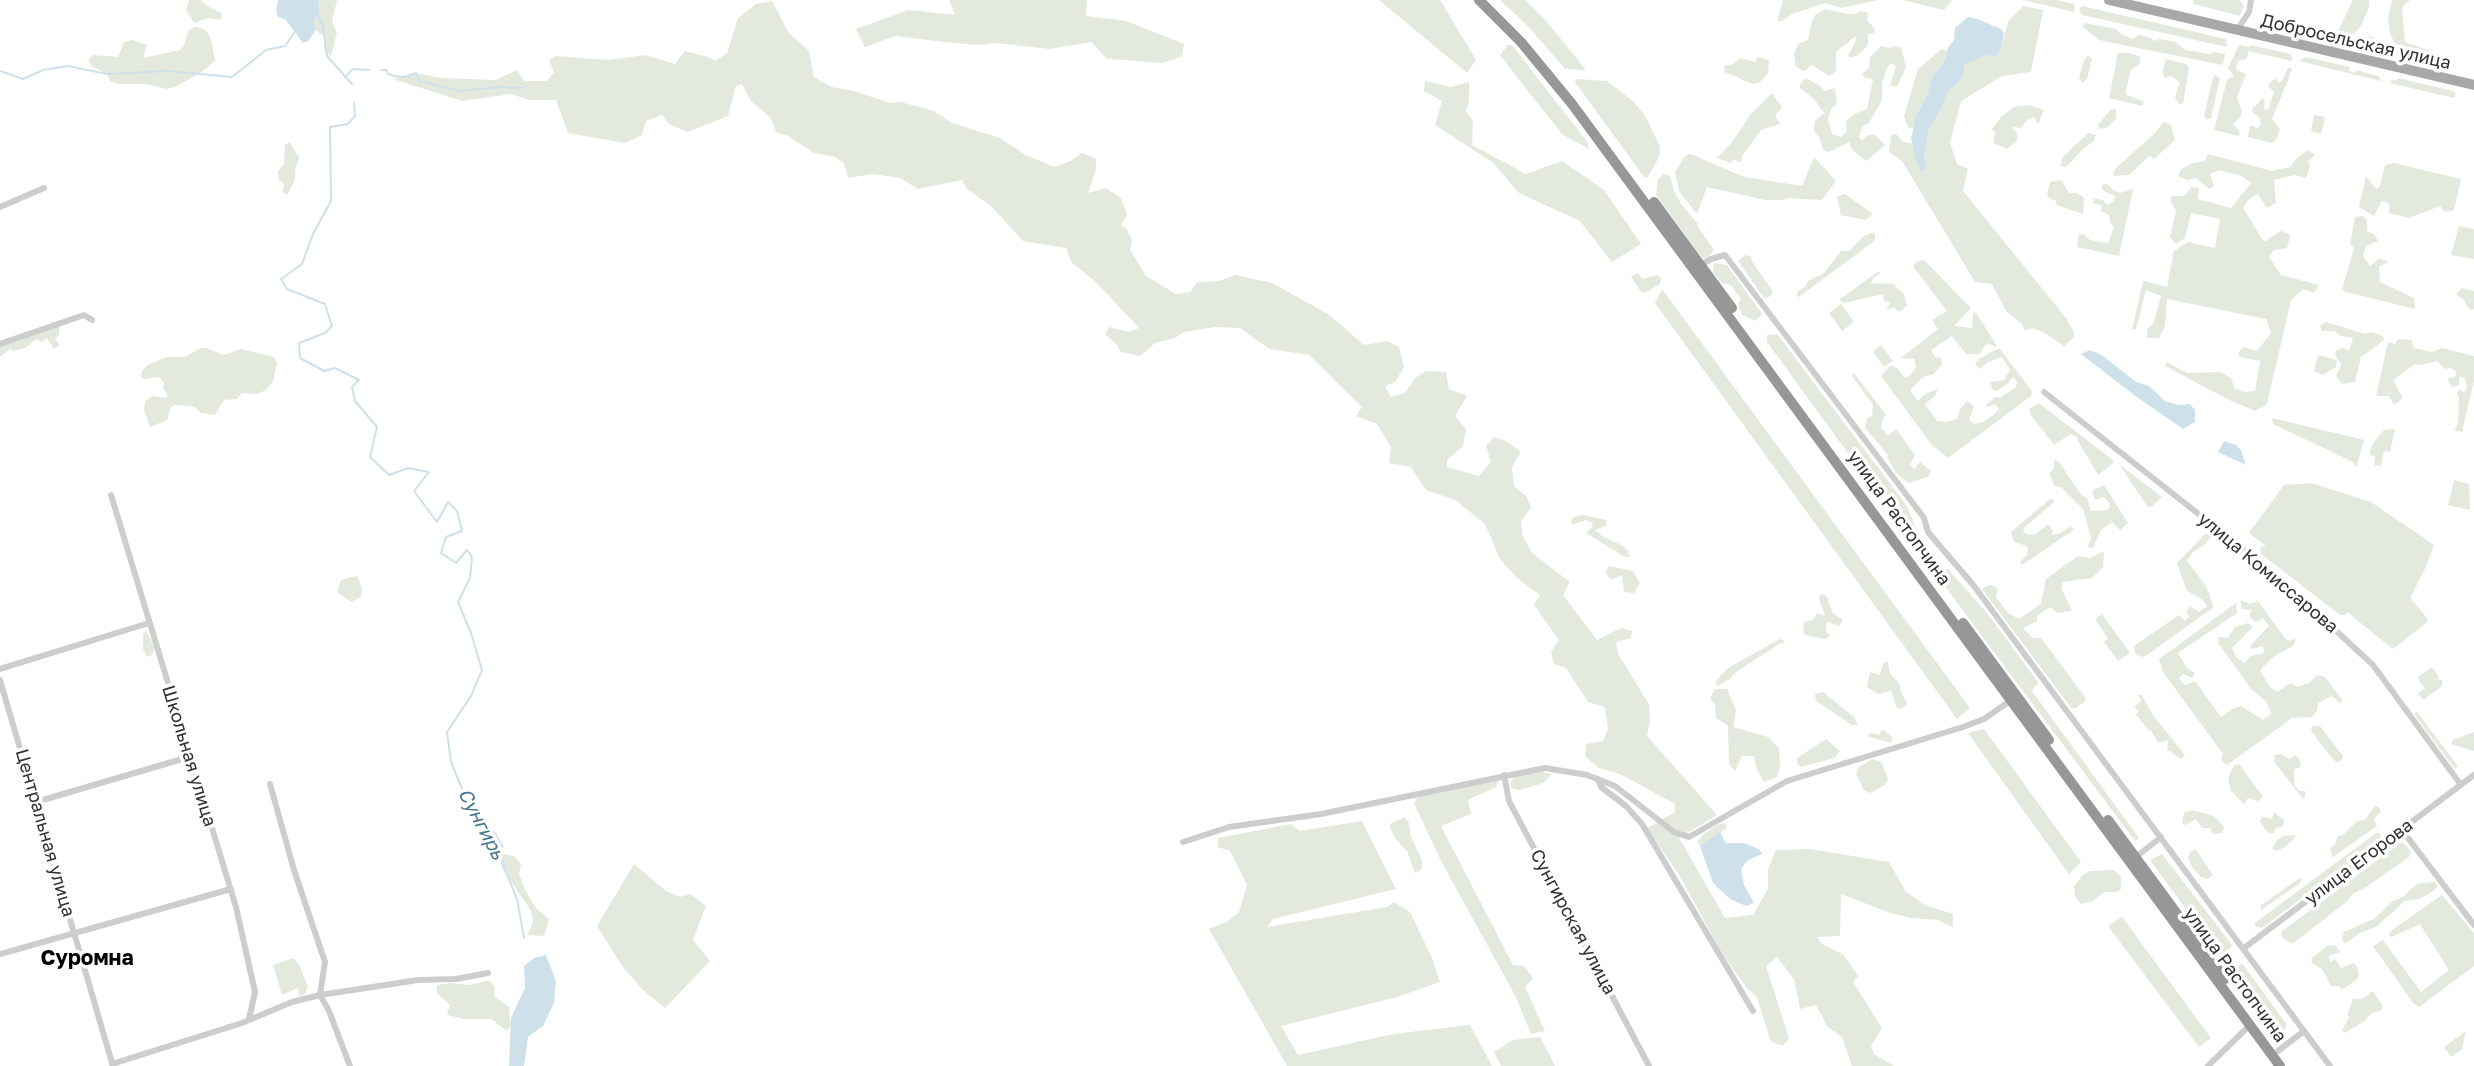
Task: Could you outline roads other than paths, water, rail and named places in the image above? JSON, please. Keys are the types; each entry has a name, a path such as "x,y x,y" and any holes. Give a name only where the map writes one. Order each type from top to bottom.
{"highway":[{"name":"улица Растопчина","path":"1479,0 1528,51 1572,104 2280,1066"},
{"name":"улица Растопчина","path":"1489,0 1548,62 1578,99 2289,1066"}],"main road":[{"name":"Добросельская улица","path":"2109,0 2127,2 2474,85"}],"street":[{"path":"2237,30 2249,12 2251,0"},
{"path":"0,207 44,188"},
{"name":"улица Растопчина","path":"1700,265 1725,255 1924,518 1928,531 1974,586 2330,1066"},
{"path":"0,344 84,315 92,320"},
{"name":"улица Комиссарова","path":"2044,392 2277,576 2373,665 2461,785"},
{"name":"Школьная улица","path":"111,495 188,757 231,889 255,992 249,1019"},
{"path":"0,669 149,623"},
{"name":"Центральная улица","path":"0,680 113,1065"},
{"path":"1183,842 1229,827 1321,814 1545,768 1598,779 1626,793 1674,832 1689,836 1787,781 1963,727 1984,719 2010,701"},
{"path":"36,802 188,757"},
{"name":"Сунгирская улица","path":"1504,775 1508,801 1649,1066"},
{"name":"улица Егорова","path":"2244,948 2474,775"},
{"path":"1598,779 1601,787 1626,806 1642,824 1753,1011"},
{"path":"270,784 294,870 325,962 320,995 330,1011 350,1066"},
{"path":"2402,830 2474,925"},
{"path":"2136,857 2161,837"},
{"path":"0,954 231,889"},
{"path":"113,1065 292,1002 320,995 418,980 456,979 488,973"},
{"path":"2208,1066 2250,1025"},
{"name":"улица Растопчина","path":"2278,1051 2304,1031"}],"water":[{"path":"278,0 318,0 320,13 313,21 316,30 308,41 303,43 285,19 278,17"},
{"path":"1968,17 2001,29 2004,34 2002,45 1997,55 1987,55 1965,64 1962,78 1948,92 1929,130 1924,156 1926,167 1922,172 1916,162 1911,138 1917,113 1928,94 1932,76 1943,64 1948,48 1954,40 1955,28"},
{"path":"2090,350 2103,356 2136,382 2149,386 2165,401 2178,405 2190,404 2195,410 2195,422 2183,429 2081,354"},
{"path":"2224,441 2241,450 2246,465 2218,452"},
{"path":"468,812 479,817 496,833 504,847 495,849 484,840"},
{"path":"1720,832 1726,843 1744,843 1759,849 1762,854 1748,860 1741,869 1744,885 1754,903 1746,906 1730,899 1713,883 1700,846"},
{"path":"546,955 556,981 554,1003 543,1026 528,1037 524,1066 509,1066 511,1018 525,988 524,966 534,958"}],"waterway":[{"name":"Сунгирь","path":"318,15 323,26 327,56 352,84"},
{"path":"0,71 23,79 43,70 68,66 107,74 167,71 232,77 266,50 285,46 295,32"},
{"path":"345,77 353,69 369,70"},
{"path":"381,70 404,77 416,73 420,81 460,91 522,88"},
{"name":"Сунгирь","path":"354,103 355,116 348,124 330,127 331,201 313,234 302,264 281,279 287,289 325,304 332,326 325,333 299,343 300,358 324,371 335,368 359,380 352,387 355,401 377,427 370,457 389,475 408,468 429,472 414,491 437,522 448,502 457,511 462,531 446,537 441,553 456,563 467,550 472,557 470,578 458,602 482,670 471,696 447,732 451,762 472,813"},
{"name":"Сунгирь","path":"493,847 517,899 524,938"}],"district":[{"name":"Суромна","path":"87,958"}]}
